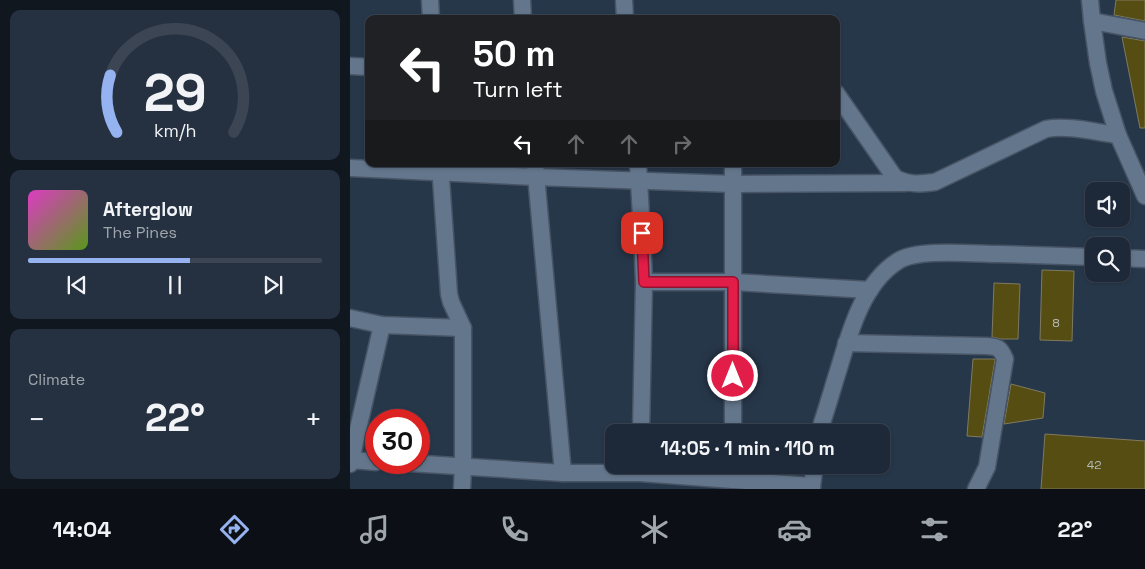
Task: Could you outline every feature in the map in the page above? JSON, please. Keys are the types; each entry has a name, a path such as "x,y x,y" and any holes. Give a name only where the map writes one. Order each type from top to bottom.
{"street":[{"path":"430,0 431,15"},
{"path":"522,0 524,15"},
{"path":"624,0 625,15"},
{"path":"1090,0 1098,62 1104,91 1118,135 1145,196"},
{"path":"1092,21 1145,31"},
{"path":"350,66 365,67"},
{"path":"840,99 896,178 906,183"},
{"path":"350,168 535,170 639,180 733,184 918,184 935,182 1046,129 1072,128 1118,135"},
{"path":"638,167 644,282 641,424"},
{"path":"733,167 733,424"},
{"path":"441,168 448,287 451,302 463,328 462,489"},
{"path":"535,170 563,473"},
{"path":"822,424 854,321 870,290 881,274 898,260 908,256 941,252 1085,258"},
{"path":"1130,258 1145,259"},
{"path":"644,282 733,282 870,290"},
{"path":"350,318 382,324 463,328"},
{"path":"365,462 350,462 382,324"},
{"path":"846,343 986,346 997,347 1001,350 1004,359 987,467 976,489"},
{"path":"430,464 640,476 702,474"},
{"path":"738,474 812,488 814,474"}],"building":[{"path":"1116,0 1145,0 1145,21 1114,15"},
{"path":"1122,37 1145,41 1145,128 1140,128"},
{"path":"1042,270 1074,271 1072,341 1040,340"},
{"path":"994,283 1020,284 1018,339 992,337"},
{"path":"973,359 995,360 982,437 967,436"},
{"path":"1011,384 1045,393 1043,418 1004,424"},
{"path":"1045,434 1145,441 1145,489 1041,489"}],"route":[{"path":"642,233 644,282 733,282 733,376"}]}
